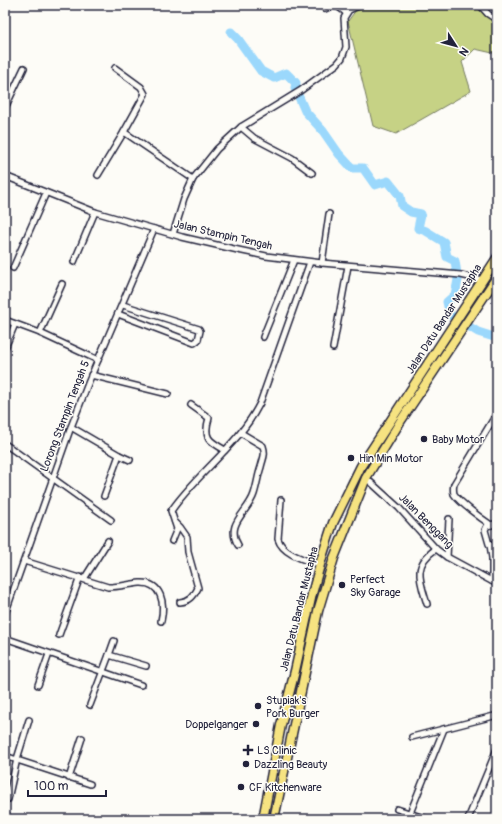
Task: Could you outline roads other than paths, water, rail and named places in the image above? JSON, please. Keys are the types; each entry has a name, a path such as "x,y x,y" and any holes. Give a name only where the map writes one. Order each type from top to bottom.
{"highway":[{"name":"Jalan Datu Bandar Mustapha","path":"263,819 281,725 312,594 333,523 361,466 497,258"},
{"name":"Jalan Datu Bandar Mustapha","path":"274,819 318,612 334,558 366,478 400,422 497,277"},
{"path":"483,298 497,288"}],"street":[{"path":"173,234 184,199 193,179 217,149 241,127 300,91 331,69 342,58 346,47 344,18 349,10 361,5"},
{"path":"480,5 488,14 497,20"},
{"path":"325,9 334,6 339,7 346,14"},
{"path":"5,108 24,68"},
{"path":"98,175 144,97 144,91 115,68"},
{"path":"241,127 254,138 292,158 312,173"},
{"path":"124,132 193,179"},
{"name":"Jalan Stampin Tengah","path":"5,176 95,212 154,229 238,250 310,262 461,275 482,280"},
{"path":"14,268 46,193"},
{"path":"74,262 95,212"},
{"path":"322,263 329,214"},
{"name":"Lorong Stampin Tengah 5","path":"5,614 52,479 91,375 154,229"},
{"path":"263,337 294,260"},
{"path":"172,541 177,530 171,511 241,433 255,414 310,262"},
{"path":"333,348 348,266"},
{"path":"40,334 62,284"},
{"path":"118,314 194,343 198,340 199,330 122,305"},
{"path":"5,320 98,360"},
{"path":"5,348 15,324"},
{"path":"91,375 168,394"},
{"path":"191,405 209,418 207,435 210,442 225,450"},
{"path":"492,581 492,558 494,545 488,543 485,530 479,518 455,495 453,488 497,414"},
{"path":"71,427 130,460"},
{"path":"238,545 234,538 234,526 248,507 254,494 260,468 266,452 263,446 241,433"},
{"path":"5,444 111,520"},
{"path":"104,496 119,455"},
{"name":"Jalan Benggang","path":"366,478 399,508 436,549 447,557 497,584"},
{"path":"281,500 279,543 294,557 320,565"},
{"path":"479,518 495,525"},
{"path":"447,557 449,519"},
{"path":"173,520 187,537 188,552 198,588 193,596 186,602 180,602"},
{"path":"485,530 487,526 495,525"},
{"path":"59,635 82,578 108,542"},
{"path":"427,604 419,577 423,561 436,549"},
{"path":"24,561 108,587 118,587 141,583 150,585 157,589 162,597 163,606 161,620"},
{"path":"5,638 140,685"},
{"path":"90,705 114,641"},
{"path":"38,685 49,654"},
{"path":"109,655 146,666"},
{"path":"412,737 494,716 497,717"},
{"path":"8,799 28,720"},
{"path":"410,813 444,729"},
{"path":"69,778 82,738"},
{"path":"468,819 497,749"},
{"path":"5,756 90,784"},
{"path":"397,809 427,819"}],"waterway":[{"path":"231,32 238,39 261,71 274,78 286,73 296,83 295,88 305,111 352,168 363,168 375,185 388,181 400,196 402,206 411,212 421,214 418,228 444,242 447,257 455,261 458,280 455,295 447,302 450,315 478,332 497,338"}],"place":[{"name":"Baby Motor","path":"424,439"},
{"name":"Hin Min Motor","path":"351,458"},
{"name":"Perfect Sky Garage","path":"342,585"},
{"name":"Stupiak's Pork Burger","path":"258,706"},
{"name":"Doppelganger","path":"256,724"},
{"name":"LS Clinic","path":"248,750"},
{"name":"Dazzling Beauty","path":"246,764"},
{"name":"CF Kitchenware","path":"241,787"}]}
